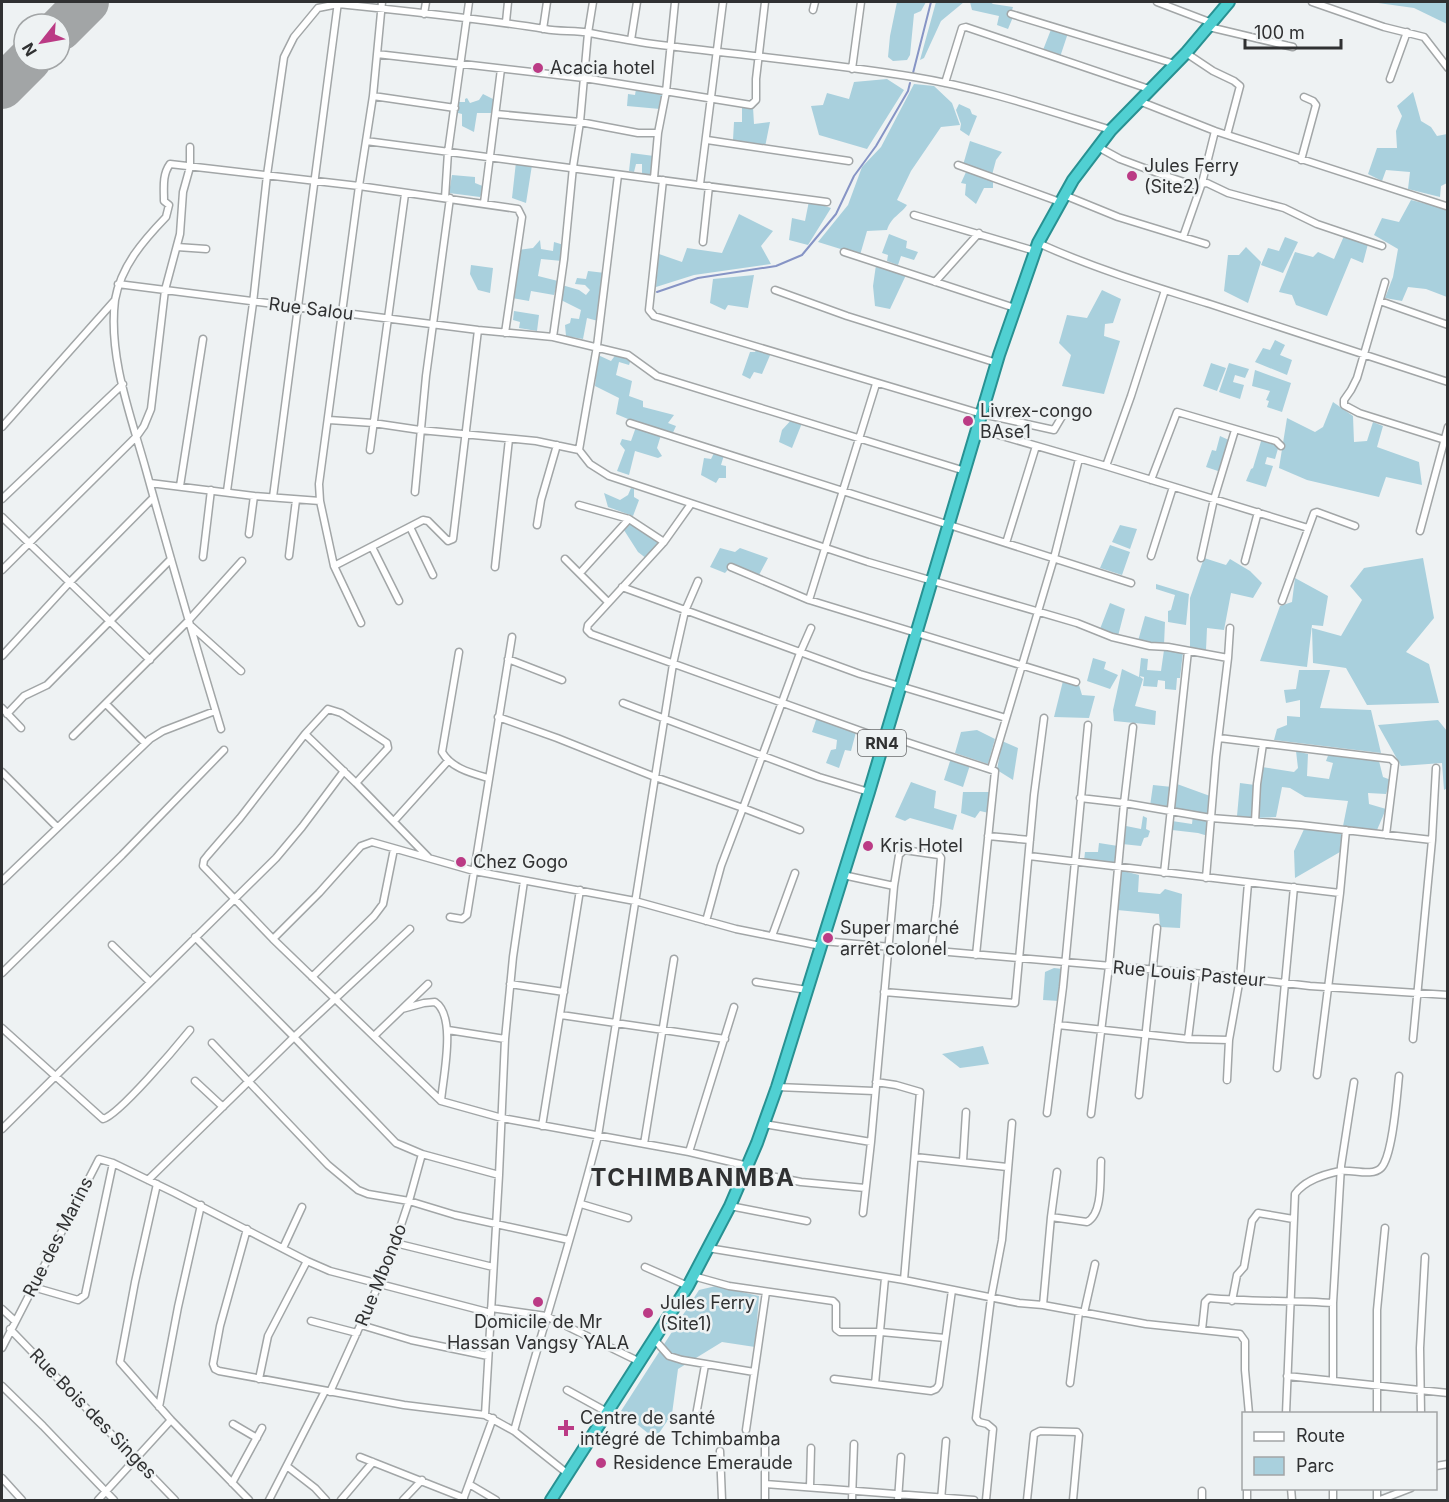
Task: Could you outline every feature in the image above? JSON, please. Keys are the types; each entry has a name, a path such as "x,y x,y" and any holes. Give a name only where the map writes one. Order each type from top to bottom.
{"highway":[{"name":"RN4","path":"551,1500 690,1281 747,1169 777,1087 822,944 997,363 1036,247 1062,198 1111,130 1186,53 1229,2"}],"street":[{"path":"424,14 426,2"},
{"path":"415,492 420,430 435,324 447,198 448,152 469,2"},
{"path":"506,22 508,2"},
{"path":"543,29 547,2"},
{"path":"552,337 564,259 593,2"},
{"path":"631,40 637,2"},
{"path":"654,178 675,2"},
{"path":"700,184 723,2"},
{"path":"377,54 584,78 751,105 754,103 765,2"},
{"path":"813,10 815,2"},
{"path":"852,69 861,2"},
{"path":"1158,2 1177,4 1211,25 1293,47"},
{"path":"1312,2 1374,24 1424,37 1448,68"},
{"path":"273,497 338,3"},
{"path":"226,491 253,303 267,175 285,57 294,37 318,8 338,3 381,5 424,14 506,22 543,29 588,33 609,38 759,56 945,83 1021,102 1111,130"},
{"path":"361,623 334,566 320,501 319,484 373,96 381,5"},
{"path":"1011,14 1175,64"},
{"path":"945,83 962,28 966,27 1149,89"},
{"path":"1390,79 1407,32"},
{"path":"1186,53 1240,86 1227,135"},
{"path":"484,203 501,69"},
{"path":"373,96 454,108"},
{"path":"1301,160 1316,105 1313,101 1304,98"},
{"path":"1138,101 1215,131 1446,206"},
{"path":"496,114 580,122 638,133 658,134"},
{"path":"1183,237 1202,183 1215,131"},
{"path":"707,140 849,161"},
{"path":"366,141 827,202"},
{"path":"2,570 27,542 137,436 144,426 151,409 165,290 177,247 190,147"},
{"path":"1098,147 1120,159 1163,175 1193,185 1202,183 1228,194 1284,208 1317,224 1382,246"},
{"path":"221,729 153,498 123,384 112,320 118,284 137,249 169,212 169,205 164,201 165,171 170,164 359,186 484,203 521,211 505,333"},
{"path":"958,165 1206,244"},
{"path":"579,450 597,346 618,175"},
{"path":"663,180 649,310 651,314 876,384 982,414 1054,430 1064,413"},
{"path":"703,242 709,186"},
{"path":"370,450 405,194"},
{"path":"914,215 1036,247 1448,382"},
{"path":"935,282 979,233"},
{"path":"177,247 206,249"},
{"path":"844,252 1015,308"},
{"path":"1385,282 1364,354 1351,390 1344,400 1344,405 1359,413 1446,440"},
{"name":"Rue Salou","path":"118,284 253,303 552,337 597,346 628,355 657,376 965,471"},
{"path":"775,290 847,316 997,363"},
{"path":"1106,466 1165,290"},
{"path":"2,427 115,300"},
{"path":"1380,301 1448,325"},
{"path":"334,566 426,519 448,541 453,539 478,330"},
{"path":"180,486 203,339"},
{"path":"2,500 123,384"},
{"path":"809,600 876,384"},
{"path":"1151,480 1177,412 1275,441 1281,446"},
{"path":"329,420 509,439 579,450 590,464 609,476 826,548 1038,611 1112,637 1150,646 1228,658"},
{"path":"630,423 843,493 1131,583"},
{"path":"1420,531 1448,427"},
{"path":"978,429 1308,528"},
{"path":"1201,558 1214,499 1235,430"},
{"path":"495,567 509,439"},
{"path":"537,525 541,500 557,445"},
{"path":"1006,543 1036,446"},
{"path":"991,769 1054,558 1079,459"},
{"path":"150,483 320,501"},
{"path":"1151,556 1173,488"},
{"path":"203,557 211,490"},
{"path":"249,534 254,495"},
{"path":"2,656 69,583 153,498"},
{"path":"288,556 296,500"},
{"path":"579,504 629,519 664,542"},
{"path":"691,504 664,542 588,625 589,633 781,703 991,769 995,773 975,955"},
{"path":"1245,561 1258,512"},
{"path":"1282,601 1313,515 1317,512 1354,526"},
{"path":"2,517 150,660"},
{"path":"580,573 629,519"},
{"path":"410,526 433,575"},
{"path":"372,547 399,601"},
{"path":"565,559 608,602"},
{"path":"7,714 24,696 46,685 171,560"},
{"path":"73,736 189,623 242,561"},
{"path":"731,567 809,600 1076,682"},
{"path":"514,1431 546,1316 581,1204 598,1136 663,717 685,611 698,581"},
{"path":"622,587 860,674 1006,718"},
{"path":"189,623 241,671"},
{"path":"706,921 721,866 811,628"},
{"path":"1206,878 1230,628"},
{"path":"450,917 462,919 466,915 512,637"},
{"path":"1164,873 1188,651"},
{"path":"459,652 442,747 448,761 463,770 488,777"},
{"path":"508,659 562,680"},
{"path":"623,703 819,777 868,792"},
{"path":"106,704 145,743"},
{"path":"2,708 21,728"},
{"path":"356,783 388,748 387,743 341,713 332,709 325,711 204,860 203,866 312,978 441,1101 502,1118 689,1152 801,1182 865,1188"},
{"path":"2,881 145,743 163,730 215,711"},
{"path":"498,717 800,830"},
{"path":"884,992 1015,1003 1044,718"},
{"path":"1047,1113 1066,962 1088,725"},
{"path":"1091,1114 1110,966 1133,727"},
{"path":"305,734 430,858"},
{"path":"1219,738 1393,760 1395,763 1386,835"},
{"path":"1255,822 1257,784 1263,744"},
{"path":"2,973 224,750"},
{"path":"394,821 448,761"},
{"path":"1413,1039 1432,840 1436,768"},
{"path":"2,1129 290,843 344,771"},
{"path":"2,772 57,827"},
{"path":"1080,798 1171,810 1211,818 1301,825 1432,840"},
{"path":"1317,1075 1346,830"},
{"path":"988,836 1030,840"},
{"path":"273,939 320,893 365,843 372,842 474,871 580,890 772,936 822,944"},
{"path":"312,978 374,916 383,904 394,849"},
{"path":"863,1213 894,886 900,852 904,850 939,855 941,858 931,951"},
{"path":"1029,856 1340,893"},
{"path":"772,936 795,873"},
{"path":"842,875 894,886"},
{"path":"485,1415 500,1175 505,1039 524,881"},
{"path":"1227,1080 1229,1040 1240,978 1248,883"},
{"path":"1277,1068 1294,887"},
{"path":"542,1126 580,890"},
{"path":"1139,1095 1157,928"},
{"path":"148,1180 294,1037 410,929"},
{"path":"195,938 396,1143 422,1154 500,1175"},
{"name":"Rue Louis Pasteur","path":"822,944 1020,958 1328,987 1448,995"},
{"path":"112,945 150,982"},
{"path":"644,1144 674,959"},
{"path":"1188,1039 1196,975"},
{"path":"756,982 807,990"},
{"path":"374,1036 428,984"},
{"path":"510,984 564,992"},
{"path":"402,1009 435,1002 443,1010 448,1030 441,1101"},
{"path":"689,1152 734,1007"},
{"path":"561,1015 725,1039"},
{"path":"1058,1025 1188,1039 1229,1040"},
{"path":"2,1028 100,1117 106,1119 134,1093 190,1030"},
{"path":"448,1030 505,1039"},
{"path":"212,1043 328,1165 358,1190 368,1194 409,1201 455,1215 569,1240"},
{"path":"1286,1412 1295,1194 1299,1188 1341,1170 1375,1172 1385,1162 1394,1120 1399,1076"},
{"path":"195,1081 223,1107"},
{"path":"876,1082 920,1092 904,1280"},
{"path":"1332,1381 1333,1303 1341,1170 1354,1082"},
{"path":"777,1087 874,1091"},
{"path":"963,1161 966,1112"},
{"path":"986,1500 993,1429 976,1418 991,1298 1002,1240 1012,1123"},
{"path":"764,1124 871,1142"},
{"name":"Rue Mbondo","path":"269,1500 328,1392 379,1285 395,1244 422,1154"},
{"path":"915,1157 1007,1167"},
{"name":"Rue des Marins","path":"2,1348 99,1159 113,1163"},
{"path":"1051,1217 1087,1222 1092,1220 1098,1208 1101,1161"},
{"path":"33,1287 78,1300 85,1295 113,1163 201,1205 307,1261 336,1273 491,1311 546,1316 638,1361"},
{"path":"1043,1305 1057,1172"},
{"path":"157,1184 120,1357 122,1366 249,1500"},
{"path":"581,1204 628,1218"},
{"path":"159,1407 182,1286 201,1205"},
{"path":"730,1206 807,1221"},
{"path":"283,1248 302,1207"},
{"path":"1232,1300 1237,1275 1244,1267 1252,1221 1258,1213 1293,1219"},
{"path":"1377,1412 1377,1310 1385,1228"},
{"path":"247,1229 220,1326 213,1364 215,1369 404,1405 485,1415 514,1431 567,1474"},
{"path":"395,1244 493,1267"},
{"path":"708,1248 1170,1327 1240,1334 1245,1341 1249,1412"},
{"path":"1421,1412 1420,1348 1425,1257"},
{"path":"259,1379 268,1336 307,1261"},
{"path":"1070,1383 1081,1312 1095,1264"},
{"path":"645,1267 690,1281 833,1301 836,1304 836,1329 840,1332 881,1332 945,1338"},
{"path":"875,1384 885,1278"},
{"path":"834,1379 931,1391 936,1389 939,1385 952,1290"},
{"path":"746,1430 766,1292"},
{"path":"1202,1330 1206,1300 1209,1298 1333,1303"},
{"path":"2,1309 15,1321"},
{"path":"311,1321 357,1333"},
{"path":"361,1325 411,1340 488,1356"},
{"name":"Rue Bois des Singes","path":"10,1329 175,1500"},
{"path":"654,1339 669,1356 705,1365 754,1372"},
{"path":"695,1421 705,1365"},
{"path":"1287,1376 1448,1393"},
{"path":"2,1386 114,1500"},
{"path":"567,1390 607,1412"},
{"path":"360,1458 422,1480 464,1499 493,1418"},
{"path":"98,1500 171,1420"},
{"path":"233,1424 257,1438"},
{"path":"232,1483 262,1428"},
{"path":"1027,1500 1034,1434 1040,1431 1077,1432 1079,1435 1074,1500"},
{"path":"942,1499 946,1442"},
{"path":"765,1444 765,1500"},
{"path":"852,1500 854,1444"},
{"path":"810,1487 811,1448"},
{"path":"720,1451 722,1500"},
{"path":"898,1498 901,1457"},
{"path":"341,1500 373,1462"},
{"path":"288,1467 315,1488 326,1500"},
{"path":"2,1478 22,1500"},
{"path":"403,1500 422,1480"},
{"path":"469,1484 496,1500"},
{"path":"765,1484 853,1491 898,1498 974,1500"},
{"path":"1378,1500 1406,1490"},
{"path":"1202,1491 1202,1500"}],"green space":[{"path":"897,2 926,2 921,11 914,14 910,55 907,60 893,61 888,57"},
{"path":"936,2 964,2 941,21 924,58 920,60"},
{"path":"970,2 990,2 1013,7 1010,16 1013,17 1008,29 997,25 999,16 972,10"},
{"path":"1371,2 1447,2 1447,24 1414,8"},
{"path":"1052,27 1068,33 1060,57 1043,50"},
{"path":"887,79 904,90 867,149 819,135 811,106 823,105 827,93 849,99 854,82"},
{"path":"914,84 934,86 952,103 960,125 941,127 911,171 897,200 907,205 893,219 887,230 867,231 860,255 818,242 848,205 862,167 881,147"},
{"path":"636,89 664,92 660,109 627,106 628,94 635,95"},
{"path":"1413,92 1421,121 1431,127 1437,136 1447,134 1447,183 1441,186 1440,197 1408,189 1410,172 1386,170 1382,181 1368,174 1377,148 1397,148 1396,131 1402,116 1397,106"},
{"path":"483,94 495,100 494,113 477,113 474,132 462,126 462,114 458,113 456,119 454,118 457,102 465,102 467,98 470,103 479,100"},
{"path":"959,104 970,109 972,114 977,116 969,136 960,130 961,124 956,110"},
{"path":"742,106 753,107 754,124 770,122 765,147 733,140 734,122 742,122"},
{"path":"970,141 1002,152 996,160 992,175 963,165"},
{"path":"631,153 654,156 652,175 642,174 642,164 636,164 634,172 629,171"},
{"path":"516,162 532,165 526,203 512,198"},
{"path":"966,172 993,181 993,188 984,188 976,204 965,195 966,184 961,183"},
{"path":"452,175 475,177 475,183 485,187 480,197 449,193"},
{"path":"1411,200 1447,209 1447,297 1426,289 1408,287 1402,301 1385,298 1393,277 1398,249 1374,235 1382,218 1399,222"},
{"path":"809,201 831,208 808,245 789,240 792,218 805,221"},
{"path":"739,214 773,231 761,246 771,264 694,275 656,287 659,254 682,262 687,248 722,253"},
{"path":"889,234 907,241 906,248 918,252 914,260 901,256 898,265 887,261 888,255 882,253"},
{"path":"1344,236 1368,244 1363,263 1351,258 1327,316 1296,305 1292,295 1279,292 1295,252 1313,257 1318,252 1334,259"},
{"path":"1285,237 1298,242 1283,273 1261,265 1268,248 1279,251"},
{"path":"540,240 541,249 553,251 554,242 564,245 562,261 541,259 538,276 558,281 554,295 531,291 529,301 512,298 518,250 533,248"},
{"path":"1246,247 1261,262 1248,303 1224,291 1228,255 1239,255"},
{"path":"471,265 493,268 490,293 478,290 470,274"},
{"path":"876,265 906,275 890,309 875,306 873,286"},
{"path":"588,271 605,273 598,321 587,318 583,339 566,336 565,325 570,323 571,318 579,319 581,310 561,300 562,285 579,290 586,295 590,290 585,285 575,284 577,278 586,279"},
{"path":"754,275 748,308 728,305 725,310 710,303 713,279"},
{"path":"1102,290 1121,299 1113,323 1105,324 1104,336 1120,341 1104,394 1062,386 1071,355 1059,343 1067,315 1087,318"},
{"path":"514,311 539,315 537,331 519,328 520,322 513,320"},
{"path":"1275,340 1285,345 1280,355 1292,360 1287,375 1255,362 1263,348 1270,350"},
{"path":"757,348 771,353 762,374 754,372 750,379 742,375 750,352 755,352"},
{"path":"617,353 631,359 629,365 619,362 616,375 632,381 629,396 643,401 643,407 674,415 668,423 676,426 671,437 616,414 619,398 595,386 598,355 611,361"},
{"path":"1211,363 1226,368 1217,391 1203,386"},
{"path":"1229,363 1249,369 1245,378 1235,375 1233,382 1244,385 1240,399 1219,392"},
{"path":"1255,370 1291,383 1282,412 1267,407 1269,401 1266,400 1270,391 1252,386"},
{"path":"1333,402 1353,416 1354,442 1367,441 1373,422 1383,426 1377,447 1419,462 1422,485 1386,477 1379,497 1307,480 1279,468 1287,418 1315,432 1323,427"},
{"path":"793,418 802,423 792,448 779,442 782,430"},
{"path":"636,427 661,435 657,448 662,456 658,458 635,451 629,475 617,471 625,450 620,444 622,439 631,441"},
{"path":"1220,436 1231,441 1221,472 1206,467 1212,450 1216,451"},
{"path":"1262,438 1279,445 1275,459 1267,457 1265,464 1273,466 1266,487 1246,481 1253,468"},
{"path":"714,453 724,455 721,465 726,466 726,478 719,478 716,483 701,475 704,458 711,459"},
{"path":"631,488 634,489 634,497 639,500 633,516 608,507 604,493 620,500 628,495"},
{"path":"633,524 661,542 647,559 638,552 622,527"},
{"path":"1120,525 1137,529 1130,549 1112,542"},
{"path":"1110,545 1130,552 1122,575 1100,568"},
{"path":"720,548 735,552 740,548 768,558 759,575 732,565 725,573 710,567"},
{"path":"1204,558 1226,565 1230,559 1250,571 1262,583 1253,598 1231,593 1224,630 1207,628 1206,650 1190,649 1190,598"},
{"path":"1423,558 1434,618 1406,652 1429,664 1439,703 1367,705 1346,668 1313,663 1312,628 1341,636 1362,600 1350,586 1364,568"},
{"path":"1295,578 1328,596 1323,626 1312,625 1307,667 1260,661 1280,606 1292,602"},
{"path":"1156,584 1189,594 1186,625 1168,622 1168,611 1171,610 1175,595 1156,589"},
{"path":"1110,603 1125,609 1118,636 1100,629"},
{"path":"1145,616 1165,622 1164,645 1138,641"},
{"path":"1164,650 1183,652 1176,690 1165,689 1165,681 1158,680 1157,687 1143,686 1144,677 1139,676 1141,658 1148,659 1147,670 1161,671"},
{"path":"1093,658 1106,662 1104,669 1118,675 1110,689 1087,681"},
{"path":"1122,669 1143,679 1135,706 1156,711 1155,725 1114,721 1113,710"},
{"path":"1299,670 1330,670 1320,708 1371,710 1381,753 1274,740 1277,729 1287,725 1287,716 1300,717 1300,700 1286,703 1284,690 1296,689"},
{"path":"1063,681 1079,685 1082,695 1095,696 1089,718 1054,717"},
{"path":"817,717 856,732 851,751 845,750 839,768 826,763 831,750 836,749 837,740 812,732"},
{"path":"1438,720 1447,731 1447,788 1444,790 1442,763 1401,766 1378,725"},
{"path":"977,730 995,739 988,764 955,753 961,732"},
{"path":"1002,741 1018,748 1013,780 997,770"},
{"path":"1296,751 1308,754 1307,776 1329,779 1333,763 1326,761 1329,753 1379,761 1383,777 1391,780 1386,794 1368,793 1369,804 1386,809 1377,830 1343,826 1348,801 1305,797 1290,788 1282,787 1276,817 1256,818 1262,767 1294,772 1298,768"},
{"path":"951,758 970,765 963,787 944,780"},
{"path":"911,782 936,791 934,808 957,815 953,830 910,818 905,821 895,817"},
{"path":"1240,783 1255,785 1253,818 1237,816"},
{"path":"1177,784 1210,796 1209,816 1173,808"},
{"path":"1153,785 1172,787 1168,808 1150,806"},
{"path":"963,792 991,792 989,813 980,811 975,818 961,813"},
{"path":"1193,815 1210,819 1208,836 1172,830 1172,821 1192,824"},
{"path":"1143,816 1147,818 1146,829 1150,831 1148,837 1144,838 1141,846 1122,844 1126,826 1141,829"},
{"path":"1305,827 1342,832 1340,852 1295,878 1294,851"},
{"path":"1099,843 1118,846 1116,865 1084,861 1085,852 1098,852"},
{"path":"1120,870 1139,875 1138,892 1160,894 1165,889 1182,894 1180,928 1160,927 1159,914 1117,910"},
{"path":"1054,968 1063,969 1059,1001 1043,1000 1045,972"},
{"path":"983,1046 989,1064 960,1068 942,1054"},
{"path":"716,1286 759,1296 755,1347 722,1342 678,1369 672,1414 655,1439 621,1411 699,1290"}],"waterway":[{"path":"913,73 931,2"},
{"path":"657,292 698,278 776,266 802,255 836,214 854,176 876,146 908,91 910,83"}],"runway":[{"path":"72,17 87,2"},
{"path":"2,87 17,72"}],"place":[{"name":"Acacia hotel","path":"538,68"},
{"name":"Jules Ferry (Site2)","path":"1132,176"},
{"name":"Livrex-congo BAse1","path":"968,421"},
{"name":"Kris Hotel","path":"868,846"},
{"name":"Chez Gogo","path":"461,862"},
{"name":"Super marché arrêt colonel","path":"828,938"},
{"name":"Domicile de Mr Hassan Vangsy YALA","path":"538,1302"},
{"name":"Jules Ferry (Site1)","path":"648,1313"},
{"name":"Centre de santé intégré de Tchimbamba","path":"566,1428"},
{"name":"Residence Emeraude","path":"601,1463"}],"district":[{"name":"TCHIMBANMBA","path":"693,1178"}]}
